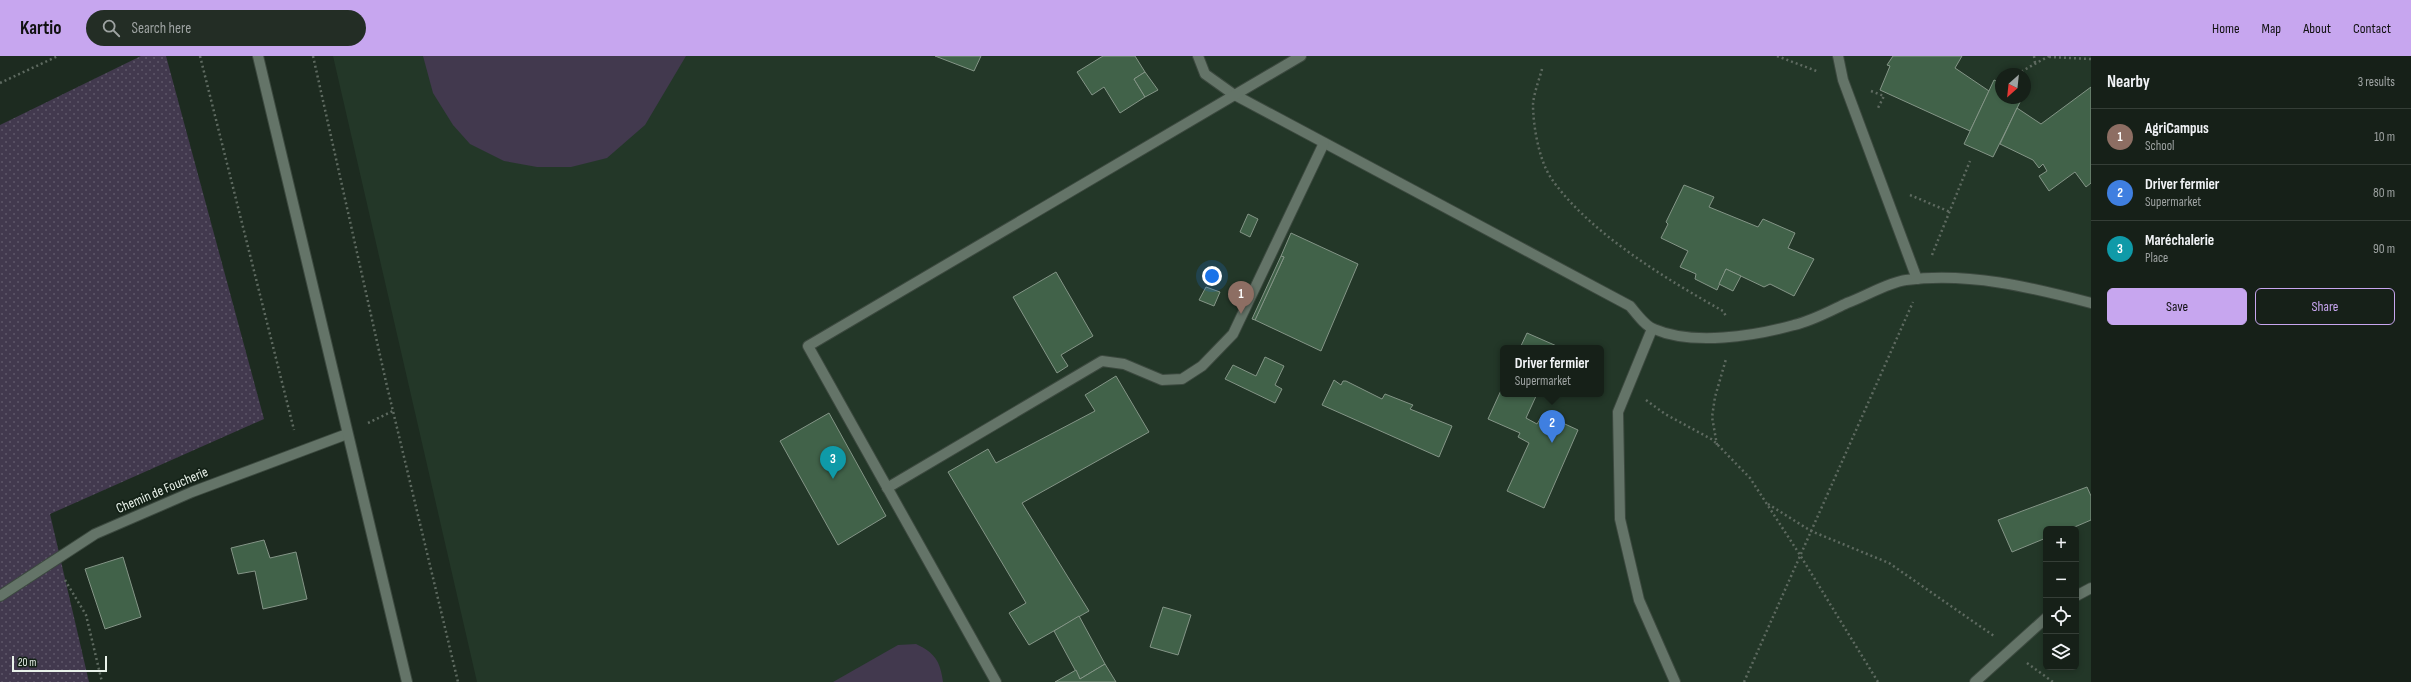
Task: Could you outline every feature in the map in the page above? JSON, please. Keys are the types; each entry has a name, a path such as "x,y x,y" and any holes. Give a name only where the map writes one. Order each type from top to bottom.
{"street":[{"path":"258,56 407,682"},
{"path":"1198,56 1205,74 1233,94 1630,306 1652,329 1685,337 1730,337 1795,325 1904,280 1920,279 1980,278 2048,292 2091,303"},
{"path":"996,682 808,346 1233,94 1301,56"},
{"path":"1838,56 1843,80 1920,279"},
{"path":"887,488 1102,361 1124,364 1162,380 1182,379 1202,366 1233,334 1324,143"},
{"path":"1652,329 1618,412 1620,519 1638,600 1675,682"},
{"name":"Chemin de Foucherie","path":"0,596 102,531 192,492 347,434"},
{"path":"2079,594 2091,588"},
{"path":"1975,682 2043,621"}],"path":[{"path":"0,83 58,56"},
{"path":"200,56 300,452"},
{"path":"313,56 393,411 458,682"},
{"path":"2034,56 2036,63"},
{"path":"2027,68 2049,56 2091,59"},
{"path":"1542,69 1533,104 1537,141 1550,177 1582,214 1609,238 1723,311 1728,319 1730,337 1712,418 1717,445"},
{"path":"1744,682 1811,531 1970,161"},
{"path":"1628,387 1665,414 1713,440 1750,478 1800,555 1878,682"},
{"path":"347,434 393,411"},
{"path":"1766,502 1811,531 1889,563 2011,648 2032,667 2053,682"},
{"path":"54,561 86,615 102,682"}],"shaded area":[{"path":"141,56 166,56 264,419 50,514 89,682 0,682 0,125"},
{"path":"333,56 2091,56 2091,682 477,682"},
{"path":"423,56 686,56 645,125 607,158 571,167 537,167 504,161 470,144 453,125 433,93"},
{"path":"916,644 936,658 943,682 833,682 898,645"}],"building":[{"path":"935,56 981,56 974,71"},
{"path":"1103,56 1135,56 1145,72 1134,79 1145,97 1120,113 1104,87 1092,95 1077,72"},
{"path":"1893,56 1962,56 1955,68 1989,91 1970,131 1880,90 1890,66 1887,65"},
{"path":"1145,72 1158,90 1145,97 1134,79"},
{"path":"1995,80 1995,104 2019,104 1993,157 1964,144"},
{"path":"2091,87 2091,183 2086,187 2075,172 2049,191 2039,176 2047,171 2043,164 2039,168 2033,160 2000,144 2017,108 2041,124"},
{"path":"1684,185 1714,197 1709,207 1758,227 1763,219 1795,233 1788,248 1814,259 1794,296 1770,284 1764,287 1726,269 1717,290 1695,279 1696,274 1680,267 1688,251 1661,238 1668,224 1666,222"},
{"path":"1248,214 1258,219 1250,237 1240,232"},
{"path":"1291,233 1358,264 1321,351 1255,320 1284,257 1281,256"},
{"path":"1281,256 1284,257 1255,320 1252,319"},
{"path":"1726,269 1741,276 1733,291 1719,284"},
{"path":"1056,272 1093,336 1061,355 1068,366 1057,373 1013,297"},
{"path":"1206,287 1220,292 1214,306 1199,300"},
{"path":"1527,333 1554,345 1521,345"},
{"path":"1265,357 1284,366 1275,385 1282,389 1275,403 1225,379 1233,365 1256,376"},
{"path":"1116,376 1149,432 1022,503 1089,611 1029,645 1009,613 1026,603 948,472 988,449 996,463 1095,411 1085,395"},
{"path":"1334,380 1341,385 1343,381 1346,381 1382,399 1385,394 1413,405 1410,409 1452,426 1439,457 1322,405"},
{"path":"1500,393 1500,397 1536,397 1526,418 1537,424 1543,414 1578,430 1544,508 1507,491 1529,443 1518,437 1520,433 1488,419"},
{"path":"829,413 886,516 838,545 780,441"},
{"path":"2087,487 2091,496 2091,520 2077,526 2043,526 2043,539 2012,552 1998,520"},
{"path":"264,540 270,558 296,552 307,599 263,609 255,571 238,574 231,548"},
{"path":"123,557 141,617 105,629 85,569"},
{"path":"1163,607 1191,615 1178,655 1150,647"},
{"path":"1079,616 1105,664 1080,679 1054,631"},
{"path":"1105,664 1116,682 1055,682 1076,670 1080,679"}],"place":[{"name":"AgriCampus","path":"1241,314"},
{"name":"Driver fermier","path":"1552,443"},
{"name":"Maréchalerie","path":"833,479"}]}
